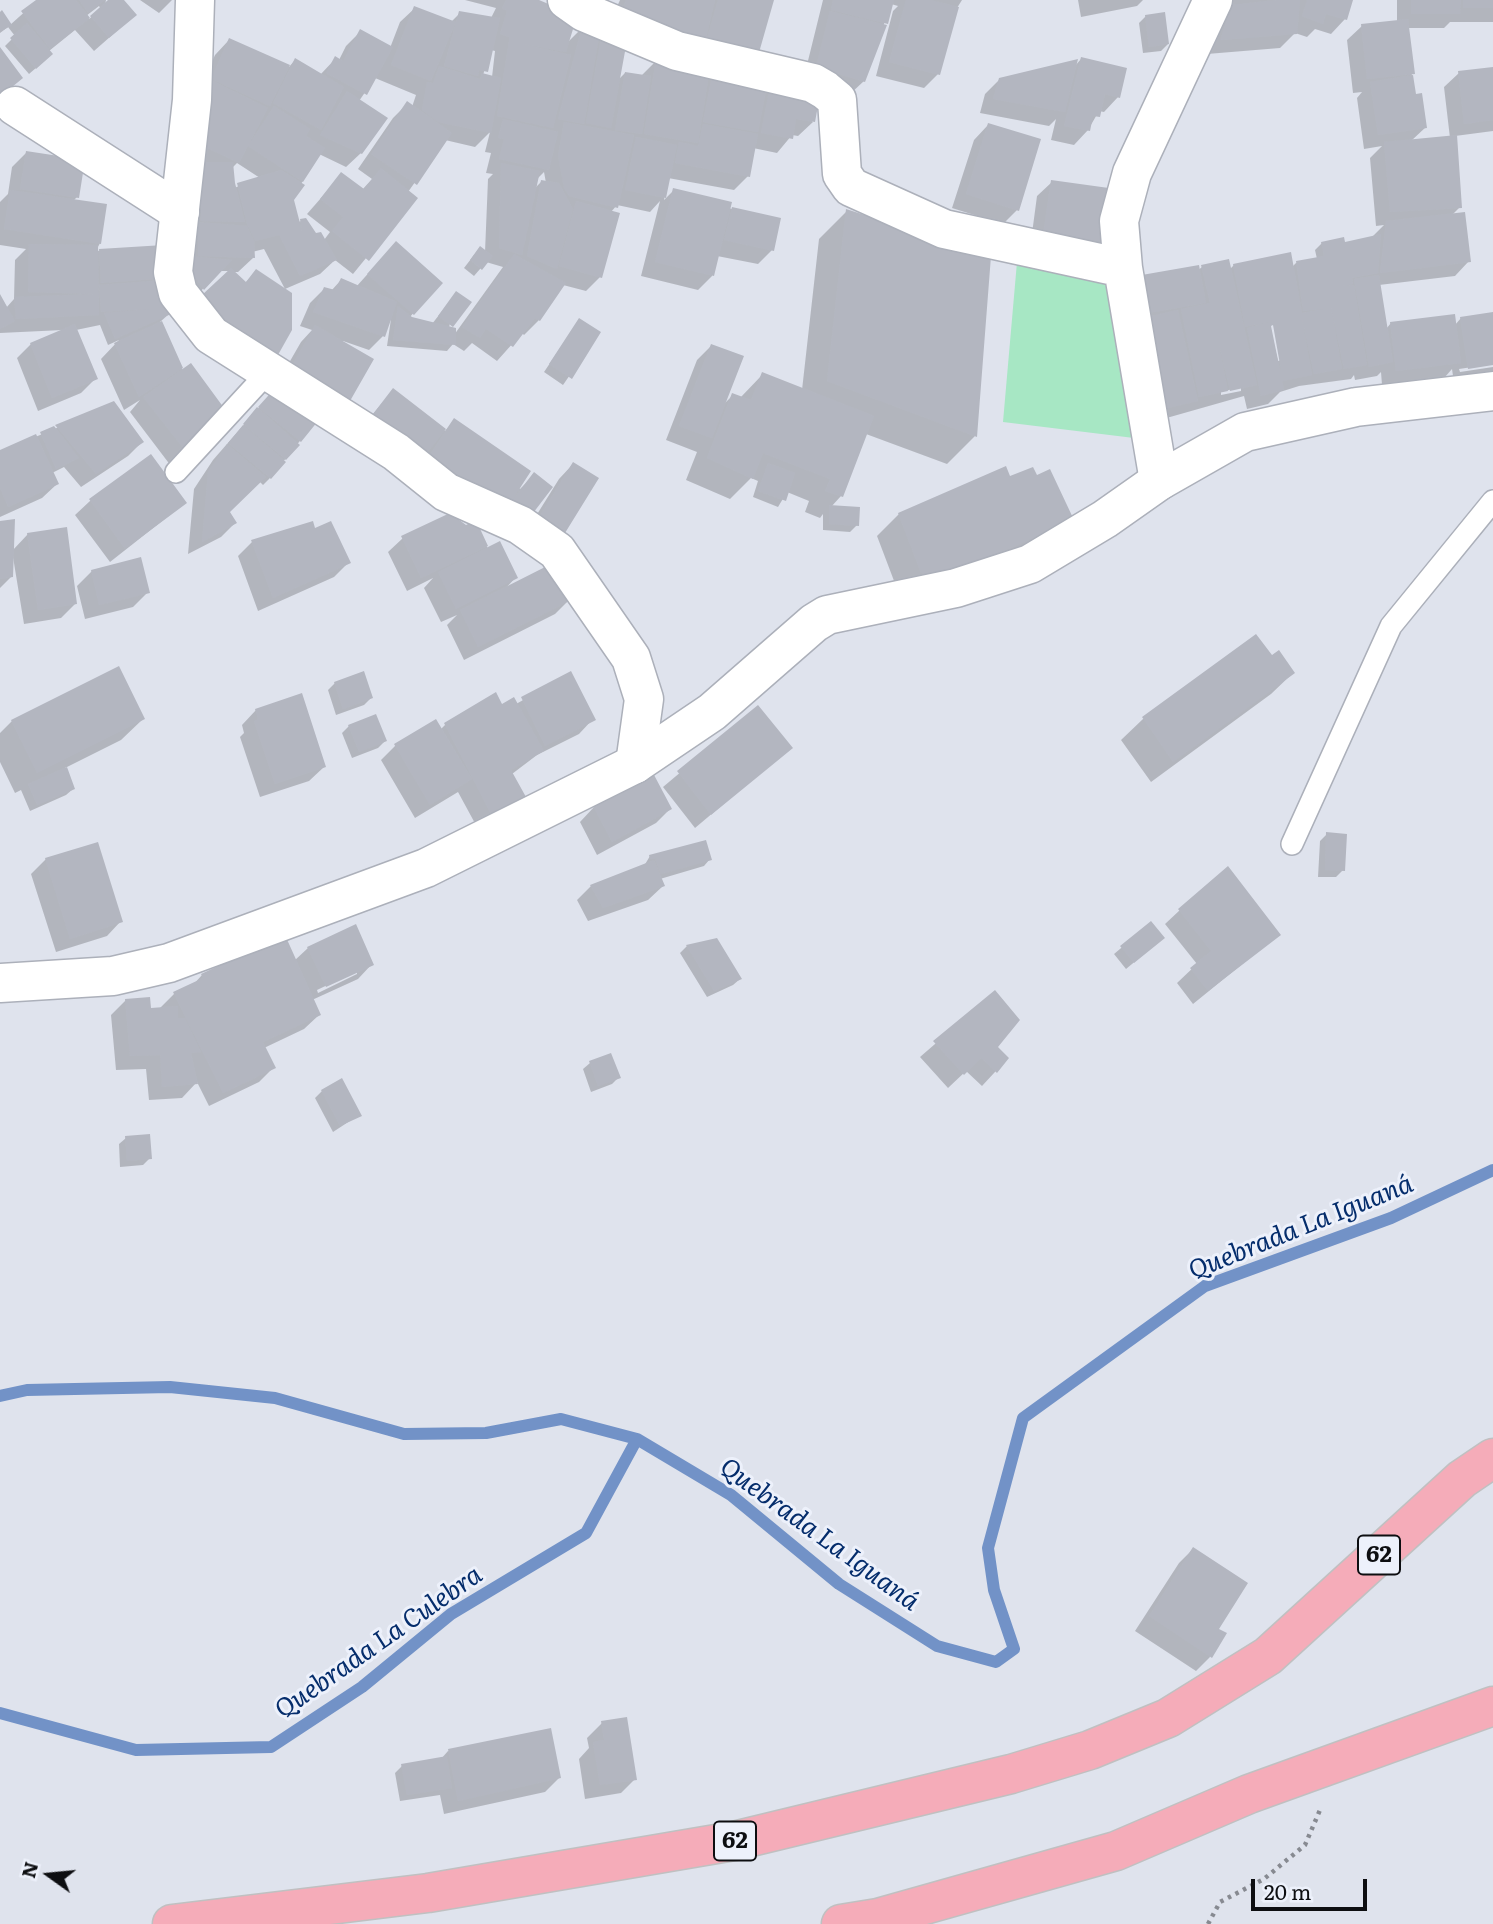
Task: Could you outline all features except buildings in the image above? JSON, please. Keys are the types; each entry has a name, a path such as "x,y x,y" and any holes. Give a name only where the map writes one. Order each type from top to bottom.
{"highway":[{"name":"62","path":"172,1924 428,1893 734,1842 1011,1774 1090,1750 1168,1718 1268,1656 1462,1479 1493,1458"},
{"path":"841,1924 878,1918 1116,1851 1249,1794 1493,1706"}],"street":[{"path":"195,0 192,100 173,272 178,293 211,335 396,452 446,492 520,526 557,551 631,657 644,699 635,764"},
{"path":"567,0 584,12 677,51 813,83 825,90 837,100 842,174 852,187 944,229 1123,268"},
{"path":"1159,481 1123,268 1119,221 1132,173 1213,0"},
{"path":"15,106 180,212"},
{"path":"0,983 113,976 169,963 426,868 635,764 712,712 814,623 827,615 956,588 1012,572 1105,519 1159,481 1245,432 1356,407 1493,391"}],"lane":[{"path":"176,472 270,370"},
{"path":"1292,844 1391,626 1493,502"}],"path":[{"path":"1208,1924 1220,1902 1264,1879 1305,1845 1340,1761"}],"green space":[{"path":"1017,262 1109,274 1134,438 1003,422"}],"waterway":[{"name":"Quebrada La Iguaná","path":"0,1396 27,1390 170,1387 275,1398 404,1434 486,1433 561,1419 637,1439 731,1495 839,1584 937,1646 996,1662 1014,1649 994,1590 988,1548 1023,1418 1205,1286 1391,1218 1493,1170"},
{"name":"Quebrada La Culebra","path":"0,1713 136,1750 271,1747 362,1687 451,1614 586,1533 637,1439"}]}
